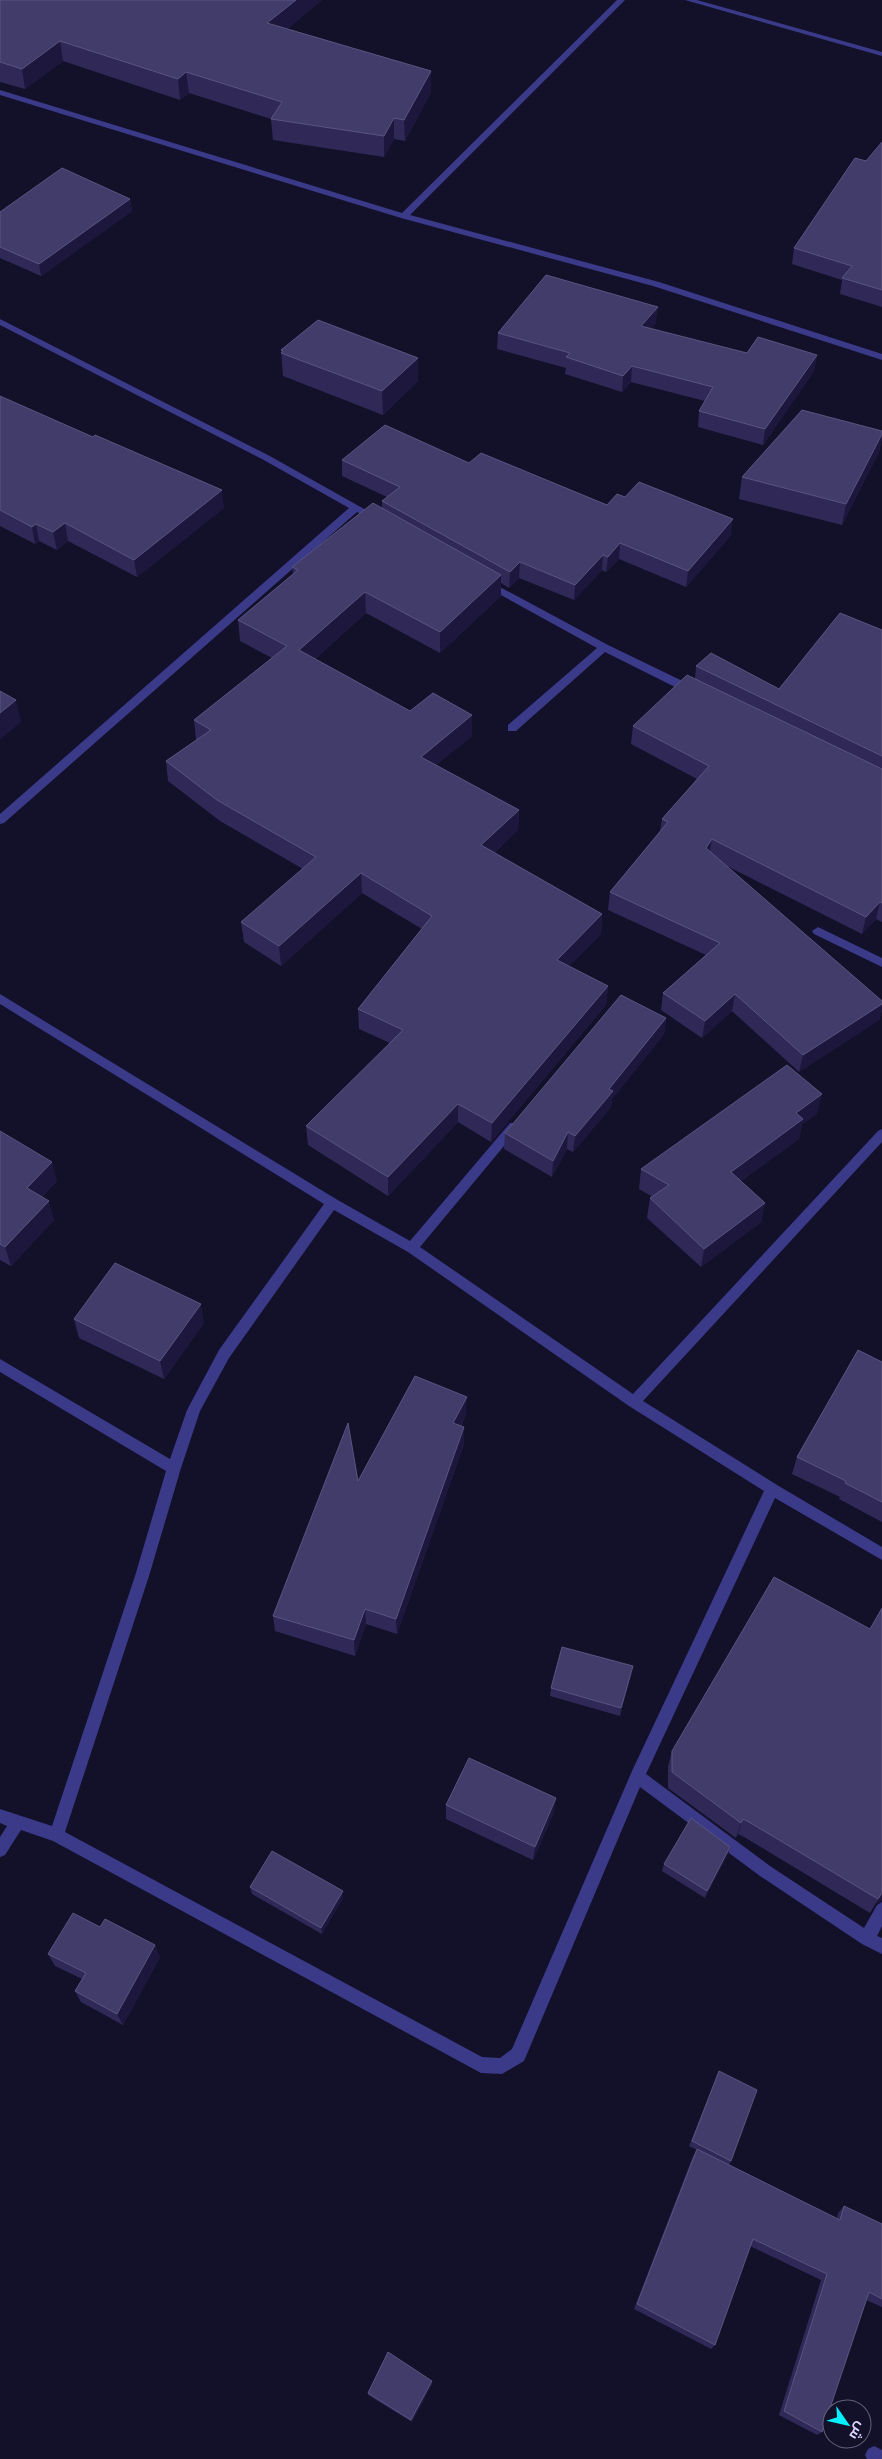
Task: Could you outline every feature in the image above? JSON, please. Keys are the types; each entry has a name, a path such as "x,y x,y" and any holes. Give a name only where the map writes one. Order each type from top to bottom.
{"street":[{"path":"404,216 621,0"},
{"path":"689,0 882,54"},
{"path":"0,92 404,216 656,284 882,357"},
{"path":"0,322 265,458 389,526"},
{"path":"0,820 356,507"},
{"path":"480,579 604,647 702,696"},
{"path":"512,728 604,647"},
{"path":"818,931 882,963"},
{"path":"0,998 332,1203 412,1248 634,1402 772,1490 882,1554"},
{"path":"412,1248 524,1114"},
{"path":"634,1402 882,1134"},
{"path":"56,1835 142,1576 174,1468 194,1410 224,1354 332,1203"},
{"path":"0,1365 174,1468"},
{"path":"0,1816 56,1835 481,2065 502,2066 518,2055 637,1776 772,1490"},
{"path":"637,1776 765,1871 867,1939 882,1946"},
{"path":"0,1850 18,1822"},
{"path":"867,1939 882,1910"}],"building":[{"path":"0,0 296,0 267,23 431,71 404,120 394,118 384,136 271,119 282,102 186,72 178,79 60,41 22,69 0,62"},
{"path":"882,142 882,290 842,278 852,266 794,248 855,158 866,161"},
{"path":"62,168 130,199 39,264 0,247 0,212"},
{"path":"546,275 658,307 641,326 747,353 758,337 817,355 765,429 699,411 713,387 632,366 623,376 566,357 570,353 498,333"},
{"path":"318,320 418,358 382,391 281,353 283,351 281,350"},
{"path":"0,396 222,490 134,560 65,523 53,532 36,524 32,527 0,510"},
{"path":"802,410 882,431 846,504 742,477"},
{"path":"385,425 469,463 481,453 607,505 617,494 625,497 639,482 733,519 688,571 620,543 608,557 603,555 575,585 520,562 510,572 382,501 400,487 342,460"},
{"path":"373,503 501,575 440,632 365,592 299,650 410,711 433,693 472,715 421,757 519,810 481,845 602,914 557,960 608,986 492,1123 458,1104 388,1177 306,1126 403,1030 358,1009 432,916 361,873 279,946 241,922 316,857 217,800 166,761 211,730 194,720 287,646 238,620 298,570 292,567"},
{"path":"840,613 882,630 882,756 696,666 711,653 779,689"},
{"path":"687,675 882,769 882,903 880,902 866,917 712,839 706,848 882,1001 882,1004 803,1055 735,994 705,1021 663,993 720,943 610,892 668,822 662,819 709,766 633,726"},
{"path":"0,691 16,700 0,713"},
{"path":"621,995 666,1018 609,1089 613,1091 575,1136 568,1132 553,1161 505,1133"},
{"path":"787,1065 822,1094 796,1113 803,1119 731,1172 765,1203 704,1249 650,1198 669,1185 641,1169"},
{"path":"0,1131 52,1162 27,1188 49,1201 5,1247 0,1244"},
{"path":"115,1263 201,1304 160,1361 74,1319"},
{"path":"858,1350 882,1362 882,1502 845,1483 846,1481 797,1457"},
{"path":"415,1376 467,1397 453,1423 464,1427 396,1619 365,1609 354,1640 273,1616 348,1423 358,1481"},
{"path":"774,1577 870,1629 882,1608 882,1893 878,1899 749,1822 743,1819 741,1823 672,1772 672,1751"},
{"path":"562,1647 633,1666 621,1708 551,1688"},
{"path":"469,1758 556,1798 535,1847 446,1805"},
{"path":"691,1818 730,1847 707,1891 664,1864"},
{"path":"272,1851 343,1891 321,1928 250,1887"},
{"path":"73,1913 100,1927 105,1919 155,1945 117,2014 75,1991 86,1973 48,1954"},
{"path":"719,2071 757,2090 731,2161 692,2141"},
{"path":"697,2149 840,2220 844,2206 882,2224 882,2299 869,2292 833,2399 822,2399 822,2432 784,2411 827,2274 753,2239 715,2345 637,2304"},
{"path":"388,2352 432,2381 411,2420 368,2393"}]}
